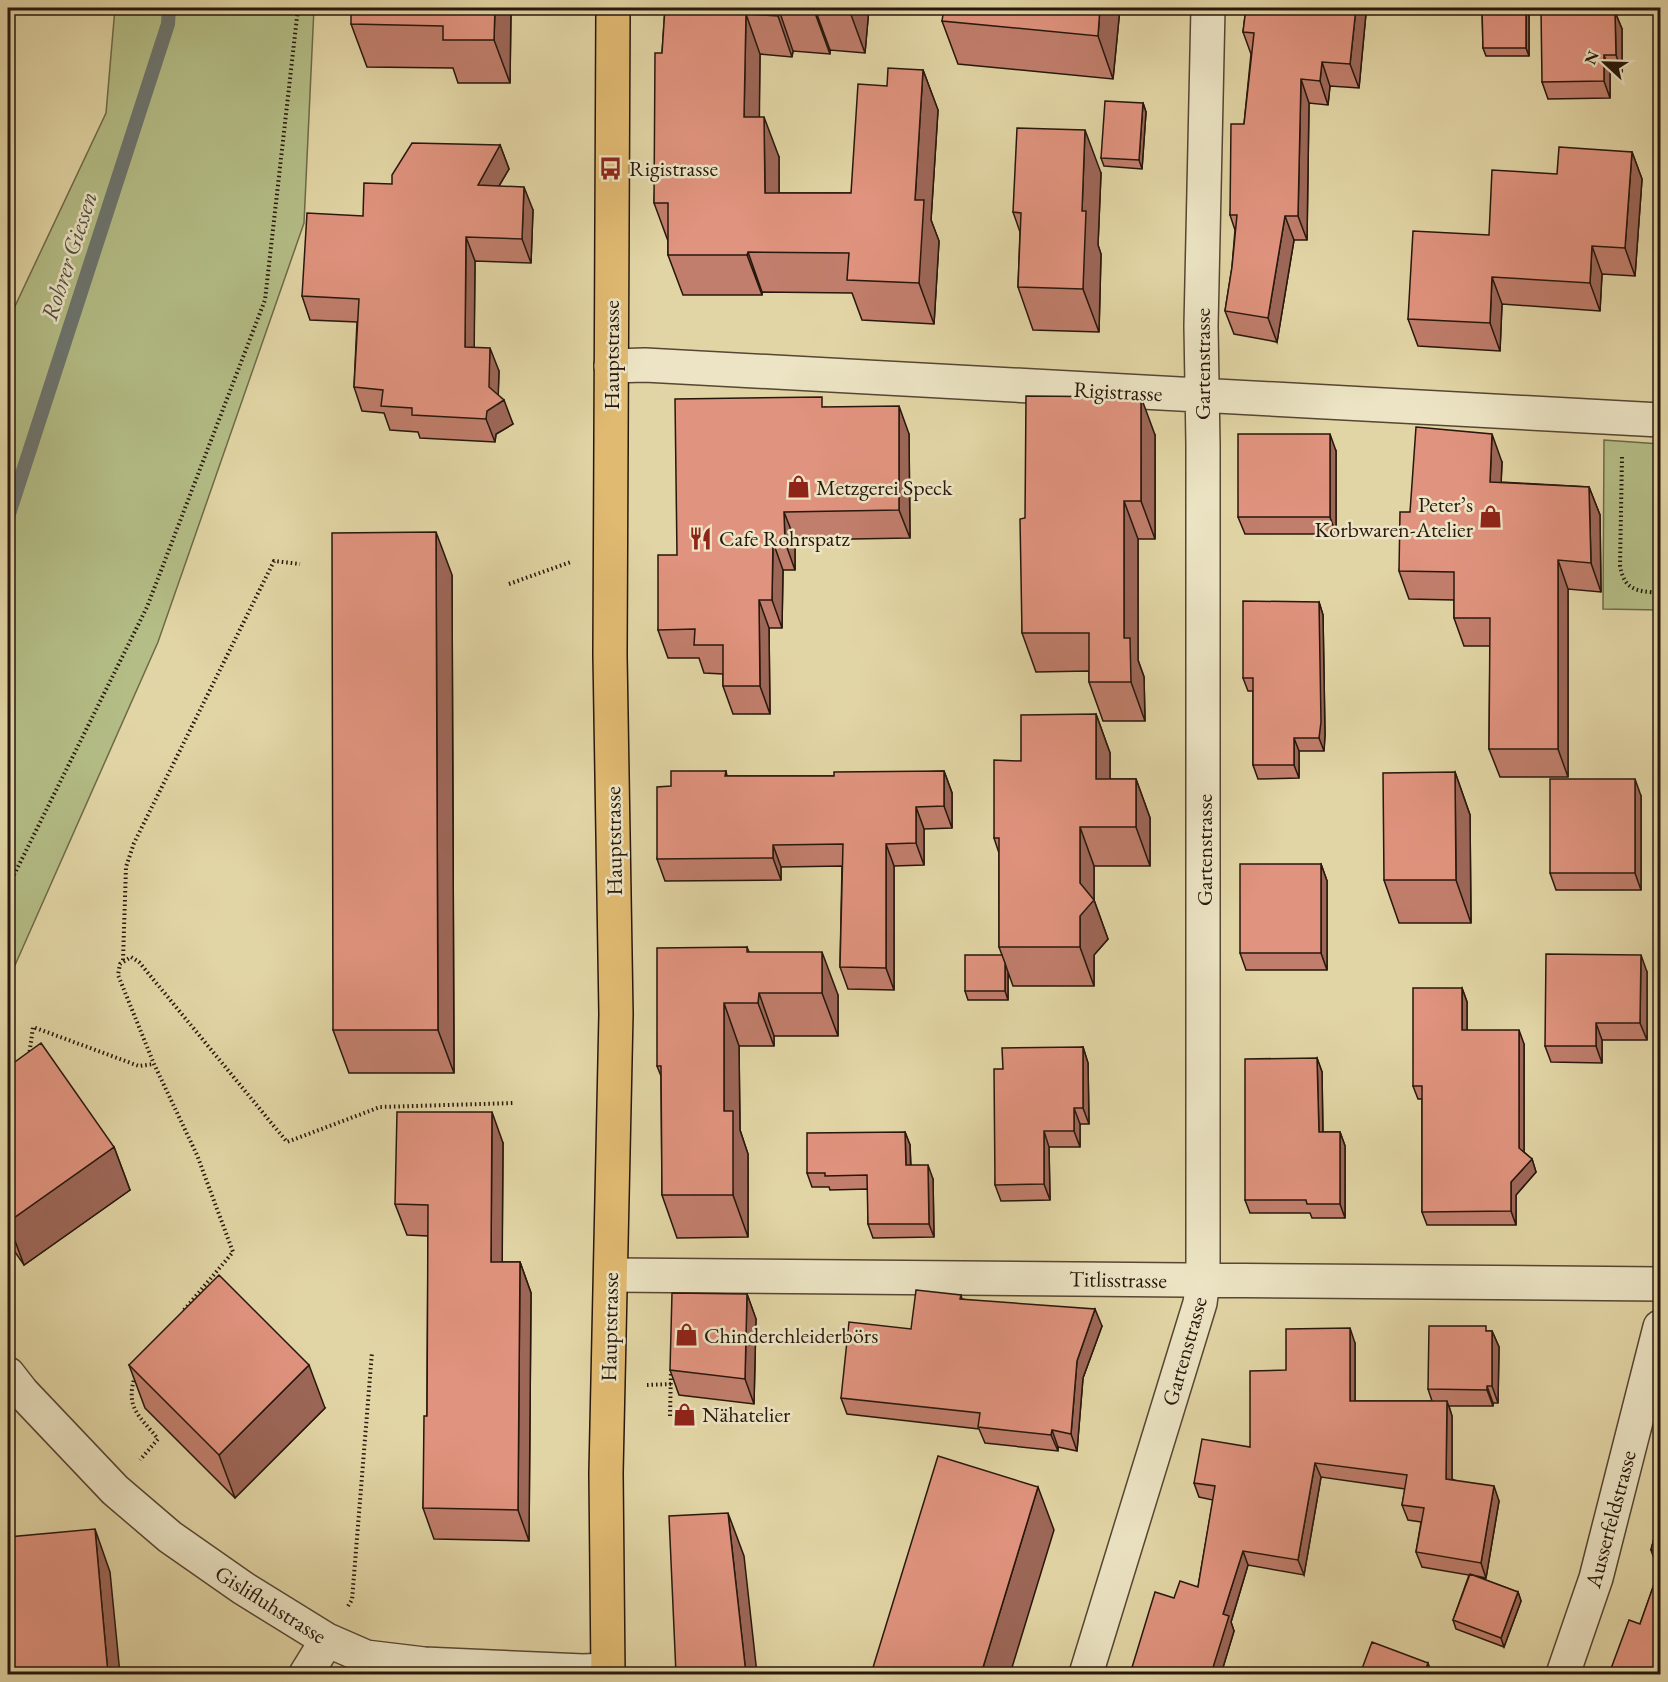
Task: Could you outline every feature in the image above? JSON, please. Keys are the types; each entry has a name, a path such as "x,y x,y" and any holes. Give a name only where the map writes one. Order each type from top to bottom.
{"main road":[{"name":"Hauptstrasse","path":"607,1672 606,1473 616,1014 610,655 613,8"}],"street":[{"name":"Gartenstrasse","path":"1086,1674 1200,1303 1203,1280 1203,445 1201,395 1208,8"},
{"name":"Rigistrasse","path":"611,366 645,365 1660,420"},
{"name":"Titlisstrasse","path":"610,1275 1660,1284"},
{"name":"Ausserfeldstrasse","path":"1563,1674 1596,1578 1660,1327"},
{"name":"Gislifluhstrasse","path":"8,1374 22,1392 115,1490 170,1537 243,1588 327,1640 366,1657 424,1664 607,1672"},
{"path":"306,1674 327,1640"}],"path":[{"path":"8,887 147,608 266,300 298,8"},
{"path":"1622,418 1620,565 1622,575 1627,585 1638,591 1660,593"},
{"path":"123,961 126,867 134,843 274,561 300,564"},
{"path":"509,584 556,567"},
{"path":"179,1316 233,1252 197,1155 153,1064 118,975 120,964 123,961 131,957 139,962 287,1142 381,1107 515,1103"},
{"path":"28,1061 33,1027 139,1066 153,1064"},
{"path":"327,1640 352,1600 372,1352"},
{"path":"670,1416 671,1361"},
{"path":"137,1371 131,1391 133,1408 143,1420"},
{"path":"642,1385 671,1384"}],"green space":[{"path":"115,8 314,8 304,223 158,642 8,981 8,321 106,113"},
{"path":"1604,440 1660,444 1660,610 1603,609"}],"building":[{"path":"351,8 495,8 494,40 443,40 443,26 351,24"},
{"path":"665,8 851,8 850,12 815,9 815,13 779,10 778,16 746,14 744,117 764,117 765,193 851,193 858,84 887,86 888,68 923,70 915,200 924,200 919,283 847,280 849,253 748,252 747,255 668,255 668,203 654,203 655,53 662,53"},
{"path":"944,8 1100,8 1098,36 942,21"},
{"path":"1246,8 1356,8 1350,64 1322,62 1320,81 1301,79 1298,216 1285,216 1268,318 1225,311 1237,215 1230,215 1231,124 1244,124 1254,33 1243,32"},
{"path":"1482,8 1526,8 1526,48 1483,48"},
{"path":"1602,8 1602,12 1615,12 1616,55 1604,55 1604,81 1542,82 1541,10"},
{"path":"1105,101 1143,103 1139,160 1101,158"},
{"path":"1017,128 1085,130 1082,211 1086,211 1083,289 1018,287 1021,213 1013,212"},
{"path":"412,143 500,145 478,185 524,187 522,239 466,237 465,347 490,348 489,387 504,400 487,411 486,419 412,415 412,408 381,406 383,390 354,387 359,299 302,296 307,213 363,216 364,183 392,184 392,175"},
{"path":"1559,147 1632,152 1625,248 1592,246 1590,283 1492,277 1490,323 1408,319 1413,231 1489,235 1492,170 1557,174"},
{"path":"1026,396 1141,397 1141,501 1124,501 1124,638 1130,638 1131,682 1089,682 1089,633 1022,633 1020,519 1025,518"},
{"path":"822,397 822,407 899,406 899,510 784,512 785,542 773,542 772,600 759,600 760,686 723,686 723,645 694,645 695,629 658,630 658,555 677,555 675,399"},
{"path":"1416,427 1492,434 1490,482 1589,487 1591,563 1558,560 1558,749 1489,749 1490,618 1454,618 1454,572 1399,571 1400,512 1410,512"},
{"path":"1238,434 1330,434 1330,517 1238,517"},
{"path":"436,532 438,1030 333,1030 332,533"},
{"path":"1243,601 1319,602 1321,722 1319,738 1294,738 1294,765 1253,765 1253,678 1243,678"},
{"path":"1096,714 1096,779 1136,779 1136,827 1080,827 1080,883 1094,900 1080,916 1080,947 999,947 999,838 994,838 994,760 1021,761 1021,715"},
{"path":"671,771 726,771 725,776 834,776 834,772 944,771 944,806 916,807 916,843 886,844 886,968 840,967 843,844 773,845 773,858 657,859 657,787 671,786"},
{"path":"1455,772 1456,880 1384,880 1383,773"},
{"path":"1550,779 1635,779 1635,873 1550,873"},
{"path":"1240,864 1321,864 1321,953 1240,953"},
{"path":"747,947 747,952 822,952 822,993 759,993 758,1003 724,1003 724,1111 733,1111 733,1195 662,1195 661,1066 657,1066 657,948"},
{"path":"1546,954 1641,955 1640,1023 1596,1023 1596,1046 1545,1046"},
{"path":"965,955 1002,955 1005,963 1005,991 965,991"},
{"path":"1413,988 1462,988 1462,1030 1519,1030 1519,1148 1532,1159 1511,1182 1511,1211 1422,1212 1422,1086 1413,1086"},
{"path":"41,1043 114,1147 8,1222 8,1067"},
{"path":"1083,1047 1083,1108 1074,1108 1074,1131 1044,1131 1044,1184 995,1185 994,1069 1003,1069 1002,1048"},
{"path":"1317,1058 1319,1132 1340,1132 1340,1204 1307,1204 1306,1200 1245,1200 1245,1059"},
{"path":"397,1112 492,1112 491,1262 520,1262 518,1510 423,1508 424,1416 427,1416 428,1205 395,1204"},
{"path":"905,1132 906,1165 928,1165 929,1224 868,1224 867,1175 825,1176 825,1173 807,1173 807,1133"},
{"path":"219,1275 309,1365 219,1455 129,1365"},
{"path":"916,1290 961,1295 960,1299 1095,1309 1077,1361 1071,1434 1052,1430 1051,1435 978,1427 980,1413 841,1398 849,1322 911,1329"},
{"path":"672,1293 747,1294 745,1379 670,1370"},
{"path":"1429,1326 1486,1326 1486,1331 1492,1331 1492,1386 1487,1386 1487,1390 1428,1389"},
{"path":"1350,1328 1350,1401 1447,1401 1446,1479 1494,1486 1481,1563 1416,1552 1424,1508 1402,1505 1407,1475 1315,1463 1298,1560 1243,1551 1223,1614 1229,1616 1211,1674 1130,1674 1155,1592 1174,1598 1180,1581 1198,1587 1215,1486 1194,1483 1202,1439 1250,1447 1250,1371 1286,1370 1286,1329"},
{"path":"938,1456 1038,1487 981,1674 871,1674"},
{"path":"728,1513 746,1674 676,1674 669,1516"},
{"path":"1660,1515 1660,1552 1651,1550"},
{"path":"95,1529 108,1674 8,1674 8,1537"},
{"path":"1660,1567 1660,1674 1609,1674 1629,1620 1640,1624"},
{"path":"1470,1574 1518,1592 1501,1638 1453,1620"},
{"path":"1372,1642 1428,1663 1424,1674 1360,1674"}],"waterway":[{"name":"Rohrer Giessen","path":"8,517 168,24 169,8"}],"place":[{"name":"Rigistrasse","path":"611,168"},
{"name":"Metzgerei Speck","path":"798,487"},
{"name":"Peter’s Korbwaren-Atelier","path":"1491,517"},
{"name":"Cafe Rohrspatz","path":"701,538"},
{"name":"Chinderchleiderbörs","path":"686,1335"},
{"name":"Nähatelier","path":"684,1414"}]}
